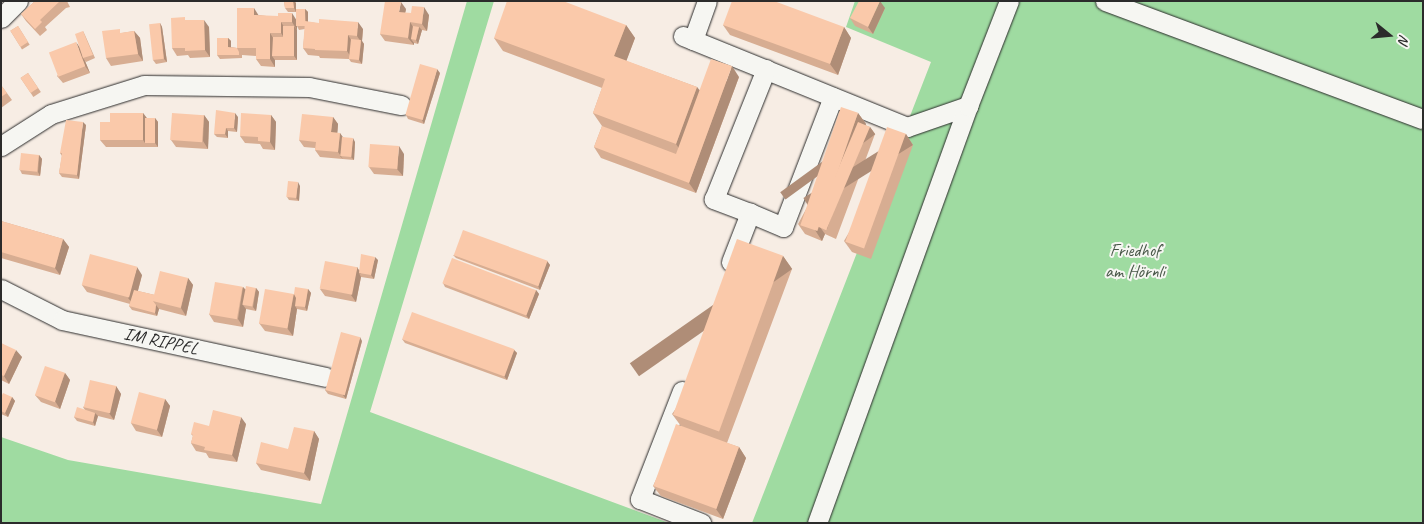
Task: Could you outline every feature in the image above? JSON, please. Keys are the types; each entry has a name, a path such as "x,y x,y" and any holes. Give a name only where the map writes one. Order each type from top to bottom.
{"street":[{"path":"1,18 18,1"},
{"path":"707,1 688,38 833,97 907,126 968,106"},
{"path":"817,523 968,106 1009,1"},
{"path":"1104,1 1423,120"},
{"path":"766,69 714,199 783,227 833,97"},
{"path":"1,146 51,114 144,85 310,87 401,104"},
{"path":"725,278 750,213"},
{"name":"IM RIPPEL","path":"1,289 62,320 326,377"},
{"path":"690,370 640,499 701,523"}],"green space":[{"path":"467,1 494,1 370,412 669,523 1,523 1,437 68,460 321,504"},
{"name":"Friedhof am Hörnli","path":"855,1 1423,1 1423,523 752,523 931,62 846,27"}],"building":[{"path":"35,1 60,1 40,20 42,22 35,29 21,14"},
{"path":"284,1 293,1 294,8 285,8"},
{"path":"385,1 401,2 399,12 411,13 412,6 424,7 422,24 410,22 408,38 380,34"},
{"path":"507,1 563,1 626,25 614,56 697,87 676,144 593,113 605,79 494,38"},
{"path":"732,1 774,1 844,27 830,64 723,25"},
{"path":"859,1 880,1 868,27 850,18"},
{"path":"237,8 254,8 254,15 278,16 278,13 292,13 292,22 281,22 281,33 270,33 270,59 256,59 256,48 237,48"},
{"path":"296,9 305,9 305,26 296,26"},
{"path":"185,17 185,20 204,20 205,50 185,51 185,48 172,48 171,18"},
{"path":"319,19 358,22 357,36 348,35 347,51 303,48 305,21 319,23"},
{"path":"160,23 164,59 153,60 149,24"},
{"path":"18,26 28,42 20,47 10,31"},
{"path":"283,26 294,26 294,56 272,56 273,37 283,37"},
{"path":"413,26 419,27 416,40 411,39"},
{"path":"120,29 120,33 134,31 138,54 106,58 102,31"},
{"path":"83,31 93,55 83,58 75,34"},
{"path":"217,38 228,38 228,47 237,48 239,55 217,55"},
{"path":"351,39 361,40 359,60 349,59"},
{"path":"76,42 85,66 58,77 49,52"},
{"path":"711,59 732,66 689,183 594,147 602,126 676,154"},
{"path":"420,64 437,69 423,120 405,115"},
{"path":"28,73 38,88 31,93 21,78"},
{"path":"1,85 7,93 1,97"},
{"path":"841,107 858,113 817,231 800,225"},
{"path":"216,110 235,113 234,128 226,128 225,134 214,134"},
{"path":"110,113 143,113 143,140 100,140 100,122 110,122"},
{"path":"172,113 204,115 202,142 170,140"},
{"path":"241,113 271,115 270,142 258,141 258,137 240,136"},
{"path":"302,114 333,117 331,132 340,133 338,152 315,150 316,142 299,140"},
{"path":"145,118 155,118 155,143 145,143"},
{"path":"66,120 83,122 77,175 59,173 62,153 60,153"},
{"path":"858,122 870,127 826,230 814,225"},
{"path":"887,127 906,134 864,248 845,242"},
{"path":"342,137 353,138 351,157 340,156"},
{"path":"370,144 399,146 397,169 368,167"},
{"path":"21,153 39,155 37,172 19,170"},
{"path":"288,181 298,182 296,198 286,197"},
{"path":"1,221 63,239 55,268 1,252"},
{"path":"463,230 548,261 538,286 454,255"},
{"path":"737,239 783,256 719,431 673,415"},
{"path":"90,254 137,267 129,298 82,285"},
{"path":"361,254 375,257 371,275 359,273"},
{"path":"452,258 536,290 526,315 442,283"},
{"path":"325,261 357,267 352,295 320,288"},
{"path":"160,271 188,278 181,308 153,301"},
{"path":"215,282 243,287 237,319 209,314"},
{"path":"246,286 256,288 252,307 242,305"},
{"path":"295,287 308,289 305,307 295,306"},
{"path":"265,289 294,294 287,329 259,323"},
{"path":"134,290 155,295 153,301 156,305 155,313 129,306"},
{"path":"412,312 514,349 505,377 402,339"},
{"path":"341,332 360,337 345,395 325,390"},
{"path":"1,343 16,350 4,376 1,375"},
{"path":"45,366 65,373 55,402 35,395"},
{"path":"90,380 116,386 110,413 84,407"},
{"path":"139,392 165,399 157,430 131,423"},
{"path":"3,393 12,397 5,413 1,411 1,397"},
{"path":"77,407 95,413 93,422 74,417"},
{"path":"213,410 241,417 232,455 204,450 205,447 191,443 194,422 209,426"},
{"path":"676,424 739,447 716,509 653,486"},
{"path":"294,427 314,431 304,473 256,463 261,442 288,449"}]}
